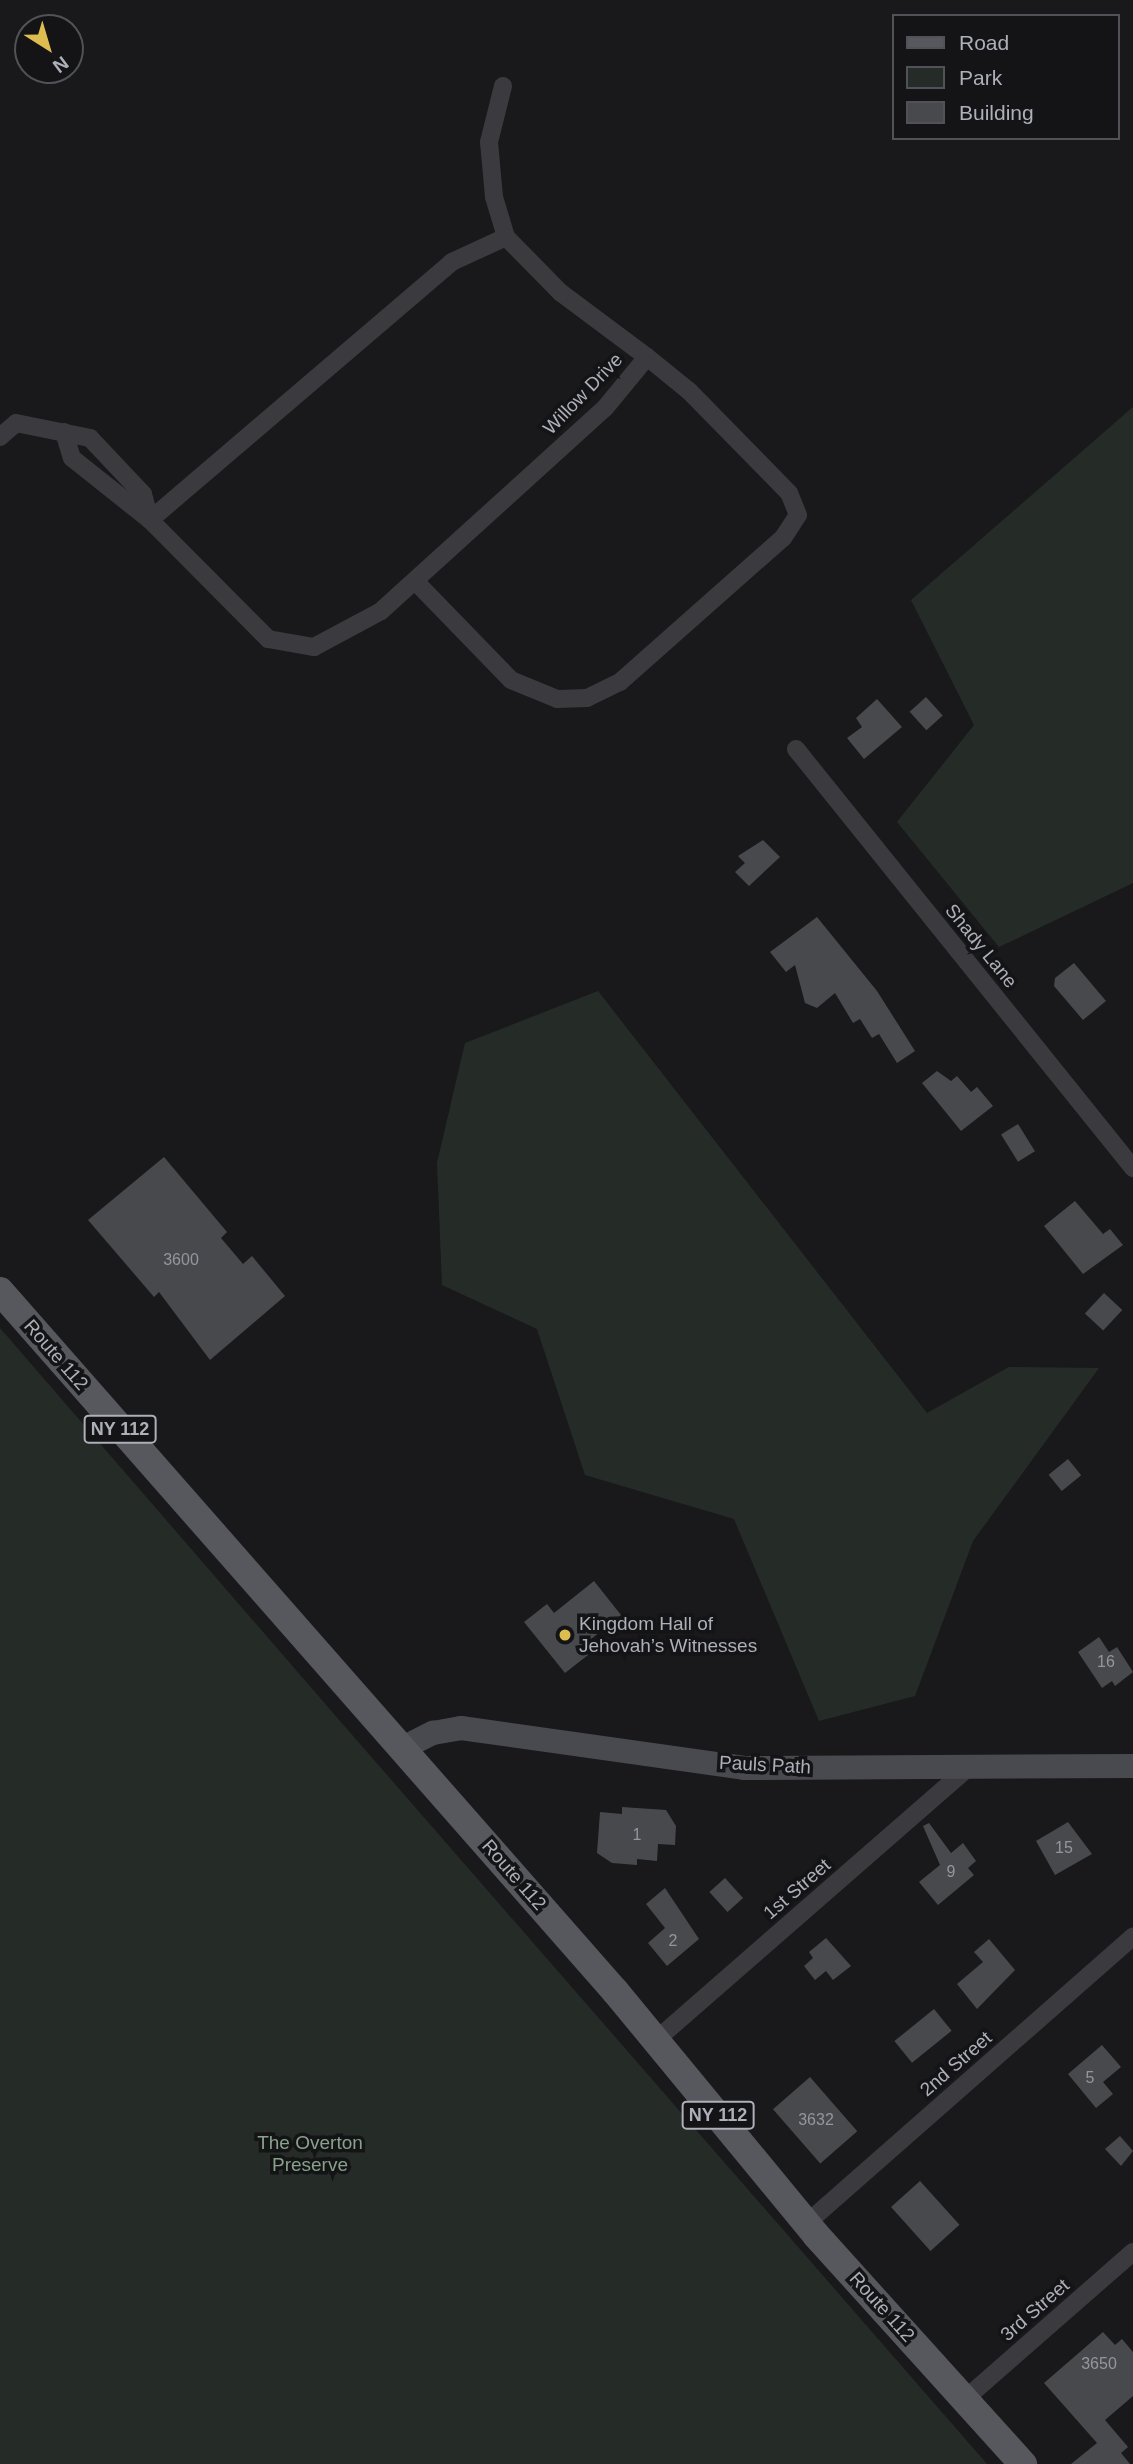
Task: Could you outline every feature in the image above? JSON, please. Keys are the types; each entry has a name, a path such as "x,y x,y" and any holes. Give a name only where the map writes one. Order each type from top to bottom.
{"main road":[{"name":"Route 112","path":"0,1291 656,2040 807,2223 1023,2464"}],"street":[{"path":"150,520 452,262 506,237 494,197 489,142 503,86"},
{"name":"Willow Drive","path":"64,432 72,458 150,520 268,639 314,647 381,611 605,408 647,357 561,293 506,237"},
{"path":"415,581 511,680 557,699 587,698 620,682 783,538 798,515 789,493 689,391 647,357"},
{"name":"Willow Drive","path":"0,438 16,423 90,438 143,494 150,520"},
{"path":"91,474 107,456"},
{"name":"Shady Lane","path":"796,749 1133,1168"},
{"name":"Pauls Path","path":"403,1748 433,1733 461,1728 744,1768 966,1770 1133,1766"},
{"name":"1st Street","path":"656,2040 966,1770"},
{"name":"2nd Street","path":"807,2223 1133,1937"},
{"name":"3rd Street","path":"965,2399 1133,2252"}],"green space":[{"path":"1133,407 1133,883 999,947 897,822 974,725 911,600"},
{"path":"598,991 927,1413 1009,1367 1099,1368 973,1541 915,1696 819,1721 734,1519 585,1475 537,1329 442,1285 437,1163 465,1043"},
{"name":"The Overton Preserve","path":"0,1328 340,1721 987,2464 0,2464"}],"building":[{"path":"926,697 943,716 926,730 910,712"},
{"path":"877,699 902,727 864,759 847,738 862,727 856,718"},
{"path":"763,840 780,857 749,886 735,872 745,863 738,856"},
{"path":"817,917 877,991 915,1051 897,1063 879,1034 872,1038 860,1019 853,1023 835,993 817,1008 805,1003 795,965 786,972 770,952"},
{"path":"1074,963 1106,1001 1083,1020 1054,986 1055,978"},
{"path":"937,1071 951,1081 957,1076 971,1092 977,1087 993,1106 961,1131 922,1083"},
{"path":"1018,1124 1035,1151 1018,1162 1001,1135"},
{"path":"164,1157 227,1232 221,1238 243,1264 252,1256 285,1296 210,1360 159,1292 154,1297 88,1220"},
{"path":"1075,1201 1103,1234 1110,1229 1123,1245 1083,1274 1044,1226"},
{"path":"1104,1293 1122,1310 1103,1331 1085,1313"},
{"path":"1068,1459 1081,1475 1062,1491 1049,1475"},
{"name":"Kingdom Hall of Jehovah’s Witnesses","path":"594,1581 621,1615 581,1647 588,1655 565,1673 524,1622 547,1604 554,1613"},
{"path":"1099,1637 1109,1652 1117,1647 1133,1672 1115,1686 1112,1681 1102,1688 1078,1652"},
{"path":"622,1807 666,1810 676,1826 675,1845 658,1844 657,1861 637,1859 637,1865 612,1863 597,1853 600,1812 622,1814"},
{"path":"1068,1822 1092,1854 1055,1875 1036,1841"},
{"path":"929,1823 951,1853 963,1843 976,1861 968,1868 974,1875 938,1905 919,1882 940,1865 923,1826"},
{"path":"725,1878 743,1898 727,1912 709,1892"},
{"path":"665,1888 699,1939 667,1966 648,1943 665,1928 646,1904"},
{"path":"826,1938 851,1966 833,1980 826,1971 815,1980 804,1966 813,1958 809,1952"},
{"path":"989,1939 1015,1970 977,2009 957,1984 983,1962 974,1952"},
{"path":"934,2009 952,2031 912,2063 894,2041"},
{"path":"1102,2045 1121,2067 1103,2082 1113,2094 1096,2108 1068,2074"},
{"path":"810,2077 857,2131 820,2163 773,2109"},
{"path":"1120,2136 1133,2151 1121,2166 1105,2149"},
{"path":"920,2181 959,2225 930,2251 891,2207"},
{"path":"1103,2332 1115,2345 1122,2339 1133,2352 1133,2396 1105,2420 1128,2447 1121,2453 1130,2464 1071,2464 1097,2443 1044,2383"}],"place":[{"name":"Kingdom Hall of Jehovah’s Witnesses","path":"565,1635"}]}
